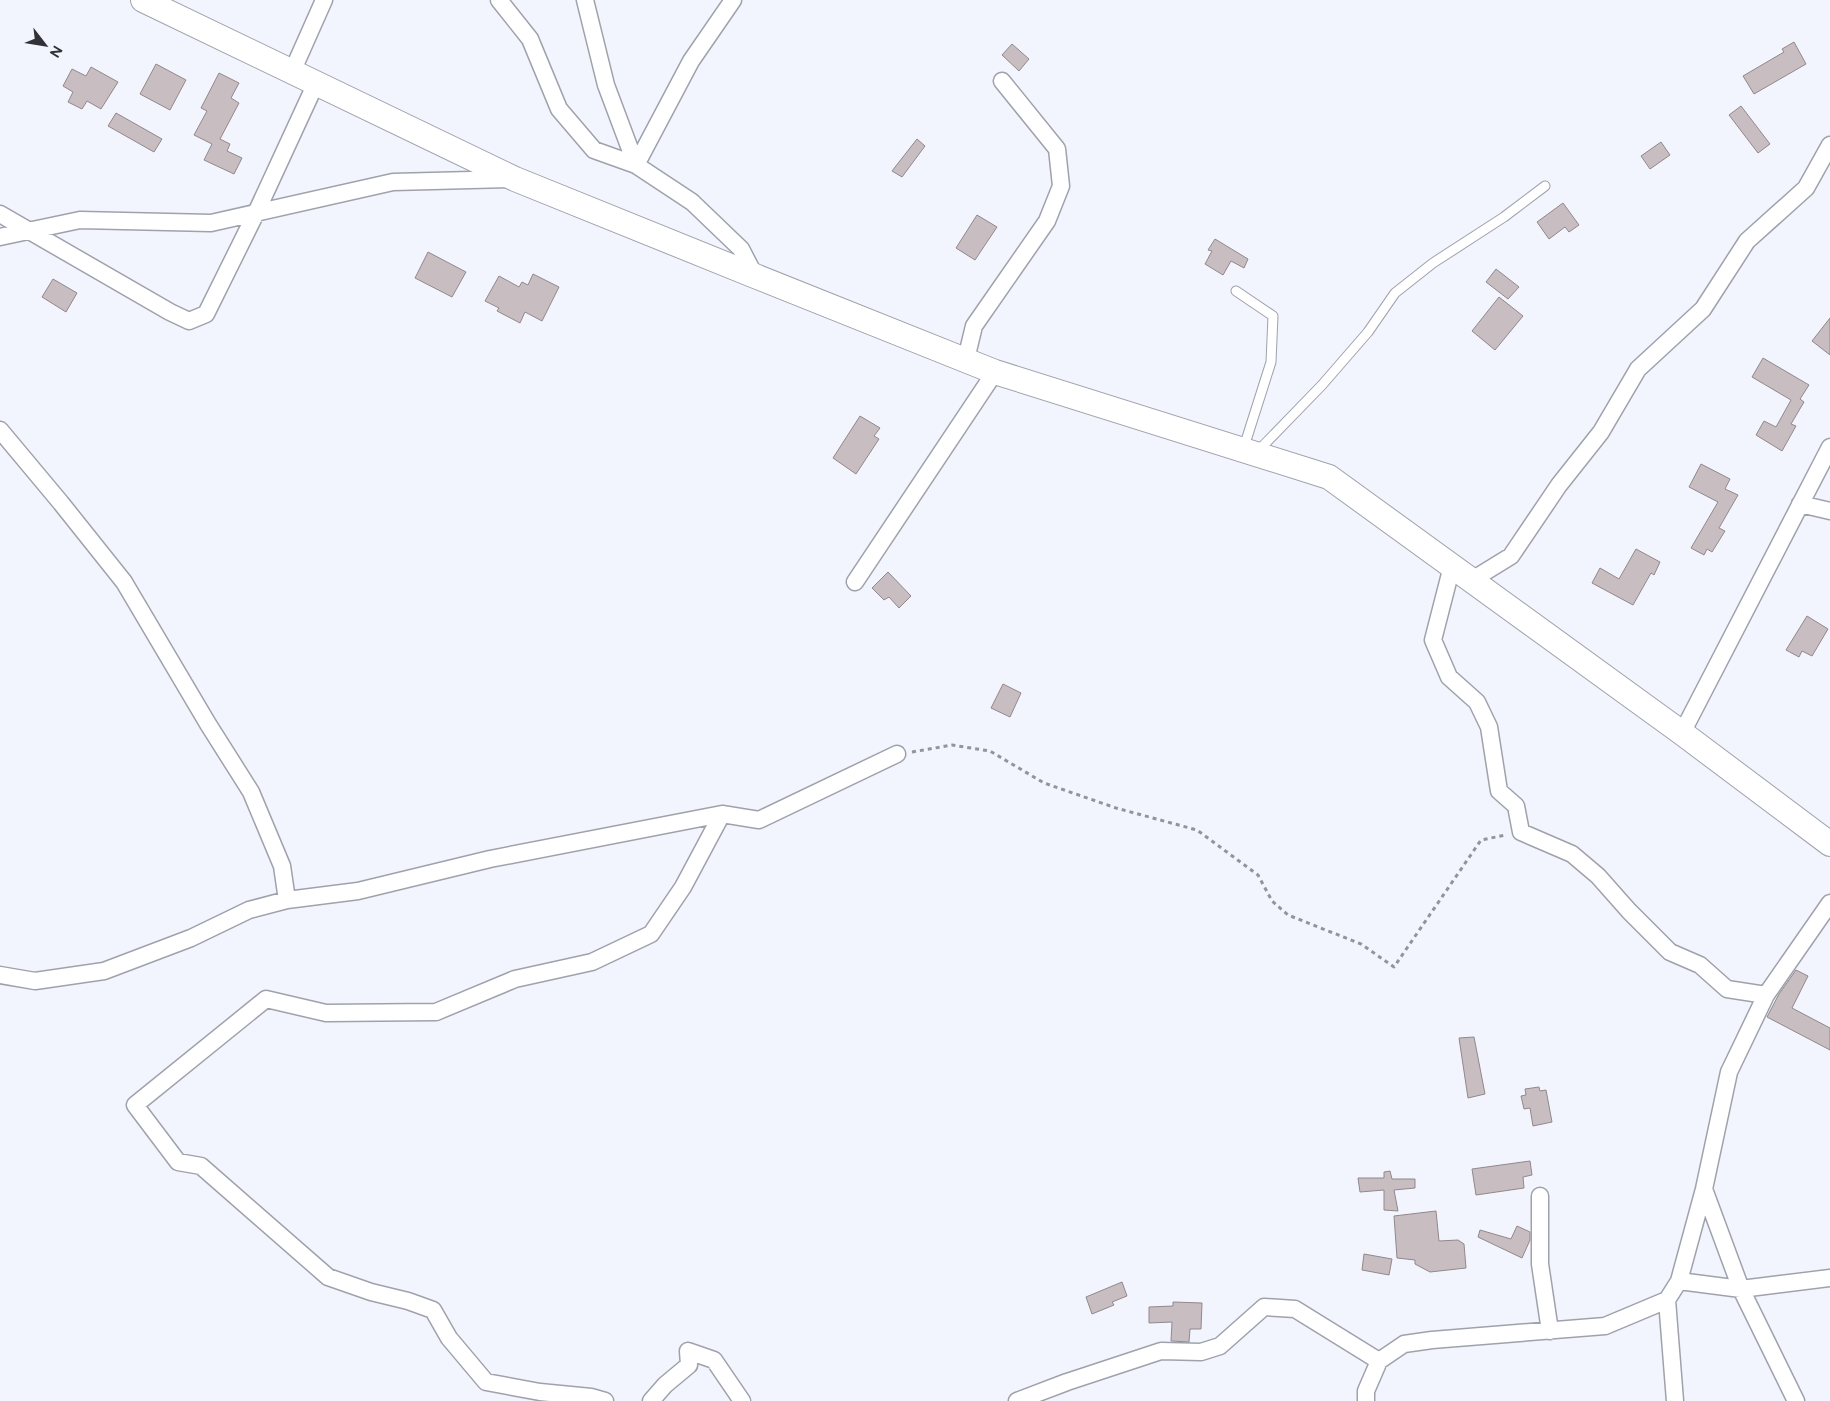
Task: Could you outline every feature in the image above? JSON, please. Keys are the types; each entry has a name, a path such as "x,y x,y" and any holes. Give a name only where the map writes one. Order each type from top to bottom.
{"street":[{"path":"143,0 515,179 755,276 995,372 1329,477 1682,733 1830,844"},
{"path":"292,72 324,0"},
{"path":"499,0 530,39 559,109 594,150 636,165 692,202 741,249 755,276"},
{"path":"585,0 606,85 636,165"},
{"path":"636,165 691,61 733,0"},
{"path":"966,359 974,326 1048,221 1061,186 1057,149 1002,80"},
{"path":"0,214 170,312 189,321 206,314 256,213 316,84"},
{"path":"1472,580 1511,556 1559,485 1601,432 1638,369 1703,308 1747,241 1806,188 1830,145"},
{"path":"0,237 80,220 211,223 393,182 515,179"},
{"path":"855,582 995,372"},
{"path":"0,430 124,582 208,724 251,792 282,866 287,900"},
{"path":"1682,733 1830,447"},
{"path":"1800,504 1830,511"},
{"path":"1452,566 1432,640 1449,676 1477,702 1489,728 1499,791 1516,806 1521,832 1572,854 1598,876 1629,911 1670,952 1700,965 1727,989 1766,996"},
{"path":"0,976 35,981 104,971 190,938 249,910 287,900 358,891 490,859 722,814 759,820 897,754"},
{"path":"605,1401 591,1397 540,1392 486,1382 449,1338 433,1310 328,1277 201,1166 178,1162 135,1105 266,999 326,1013 436,1012 515,979 592,962 651,934 683,887 722,814"},
{"path":"1366,1401 1366,1391 1380,1361 1404,1344 1605,1326 1667,1300 1679,1281 1704,1189 1729,1072 1766,996 1830,903"},
{"path":"1704,1189 1741,1289 1796,1401"},
{"path":"1540,1196 1540,1264 1550,1331"},
{"path":"1679,1281 1741,1289 1830,1278"},
{"path":"1667,1300 1675,1401"},
{"path":"1017,1401 1067,1382 1161,1351 1201,1352 1220,1346 1264,1307 1296,1309 1380,1361"},
{"path":"651,1401 666,1385 689,1366 688,1351 714,1360 742,1401"}],"lane":[{"path":"1249,452 1322,385 1368,332 1395,293 1433,263 1504,217 1545,186"},
{"path":"1236,291 1273,316 1271,362 1249,452"}],"path":[{"path":"897,754 952,745 990,751 1044,783 1116,808 1197,830 1258,875 1272,901 1288,914 1361,944 1394,967 1481,840 1521,832"}],"building":[{"path":"1794,42 1806,64 1754,94 1743,76 1784,52 1782,49"},
{"path":"1012,44 1029,59 1019,71 1002,55"},
{"path":"156,64 186,80 170,110 140,94"},
{"path":"91,67 118,82 101,109 87,101 82,109 68,102 73,92 63,86 72,69 86,76"},
{"path":"219,73 239,83 231,98 239,103 220,139 230,144 227,151 242,158 234,174 204,160 212,144 194,135 207,111 201,108"},
{"path":"1741,106 1770,144 1758,153 1729,115"},
{"path":"116,113 162,139 154,152 108,126"},
{"path":"917,139 925,146 902,177 892,171"},
{"path":"1661,142 1670,155 1650,169 1641,156"},
{"path":"1563,203 1579,225 1569,232 1565,227 1549,239 1537,222"},
{"path":"977,215 997,227 975,260 956,248"},
{"path":"1215,239 1248,259 1244,268 1231,261 1223,275 1205,264 1212,251 1208,250"},
{"path":"428,252 466,272 452,297 415,278"},
{"path":"1496,269 1519,287 1508,299 1486,282"},
{"path":"533,274 559,287 542,321 525,312 520,323 497,311 499,308 485,301 499,276 519,287 522,282 528,285"},
{"path":"53,279 77,293 66,312 42,297"},
{"path":"1499,297 1523,316 1495,350 1472,331"},
{"path":"1830,318 1830,355 1812,341"},
{"path":"1763,358 1809,385 1800,399 1804,402 1791,424 1796,426 1782,451 1756,435 1764,421 1776,427 1791,400 1752,377"},
{"path":"860,416 880,428 874,436 879,439 856,474 833,458"},
{"path":"1701,464 1730,479 1725,489 1738,495 1719,528 1725,531 1712,552 1707,549 1704,555 1691,548 1718,502 1689,487"},
{"path":"1636,549 1660,562 1654,575 1651,573 1633,605 1592,583 1600,568 1619,579"},
{"path":"888,572 911,596 899,608 889,597 884,600 872,588"},
{"path":"1807,616 1828,629 1812,656 1802,651 1799,657 1786,650"},
{"path":"1003,684 1021,693 1010,717 991,708"},
{"path":"1796,970 1808,976 1792,1008 1830,1028 1830,1050 1767,1017 1779,994"},
{"path":"1474,1037 1485,1094 1468,1098 1459,1038"},
{"path":"1539,1087 1540,1091 1546,1090 1552,1122 1533,1126 1530,1108 1524,1109 1521,1096 1526,1095 1525,1089"},
{"path":"1530,1161 1532,1175 1523,1177 1524,1188 1476,1195 1472,1169"},
{"path":"1390,1171 1392,1179 1415,1179 1415,1188 1394,1190 1398,1211 1384,1210 1384,1190 1360,1192 1358,1178 1384,1178 1384,1172"},
{"path":"1436,1211 1439,1241 1458,1240 1464,1244 1466,1268 1430,1272 1415,1264 1415,1260 1397,1258 1394,1216"},
{"path":"1517,1226 1530,1232 1530,1240 1522,1258 1478,1237 1480,1230 1511,1239"},
{"path":"1364,1254 1392,1259 1389,1275 1362,1270"},
{"path":"1122,1282 1127,1296 1112,1302 1114,1305 1092,1314 1086,1297"},
{"path":"1173,1302 1202,1303 1201,1329 1190,1329 1189,1342 1171,1341 1172,1322 1149,1323 1149,1307 1173,1306"}]}
